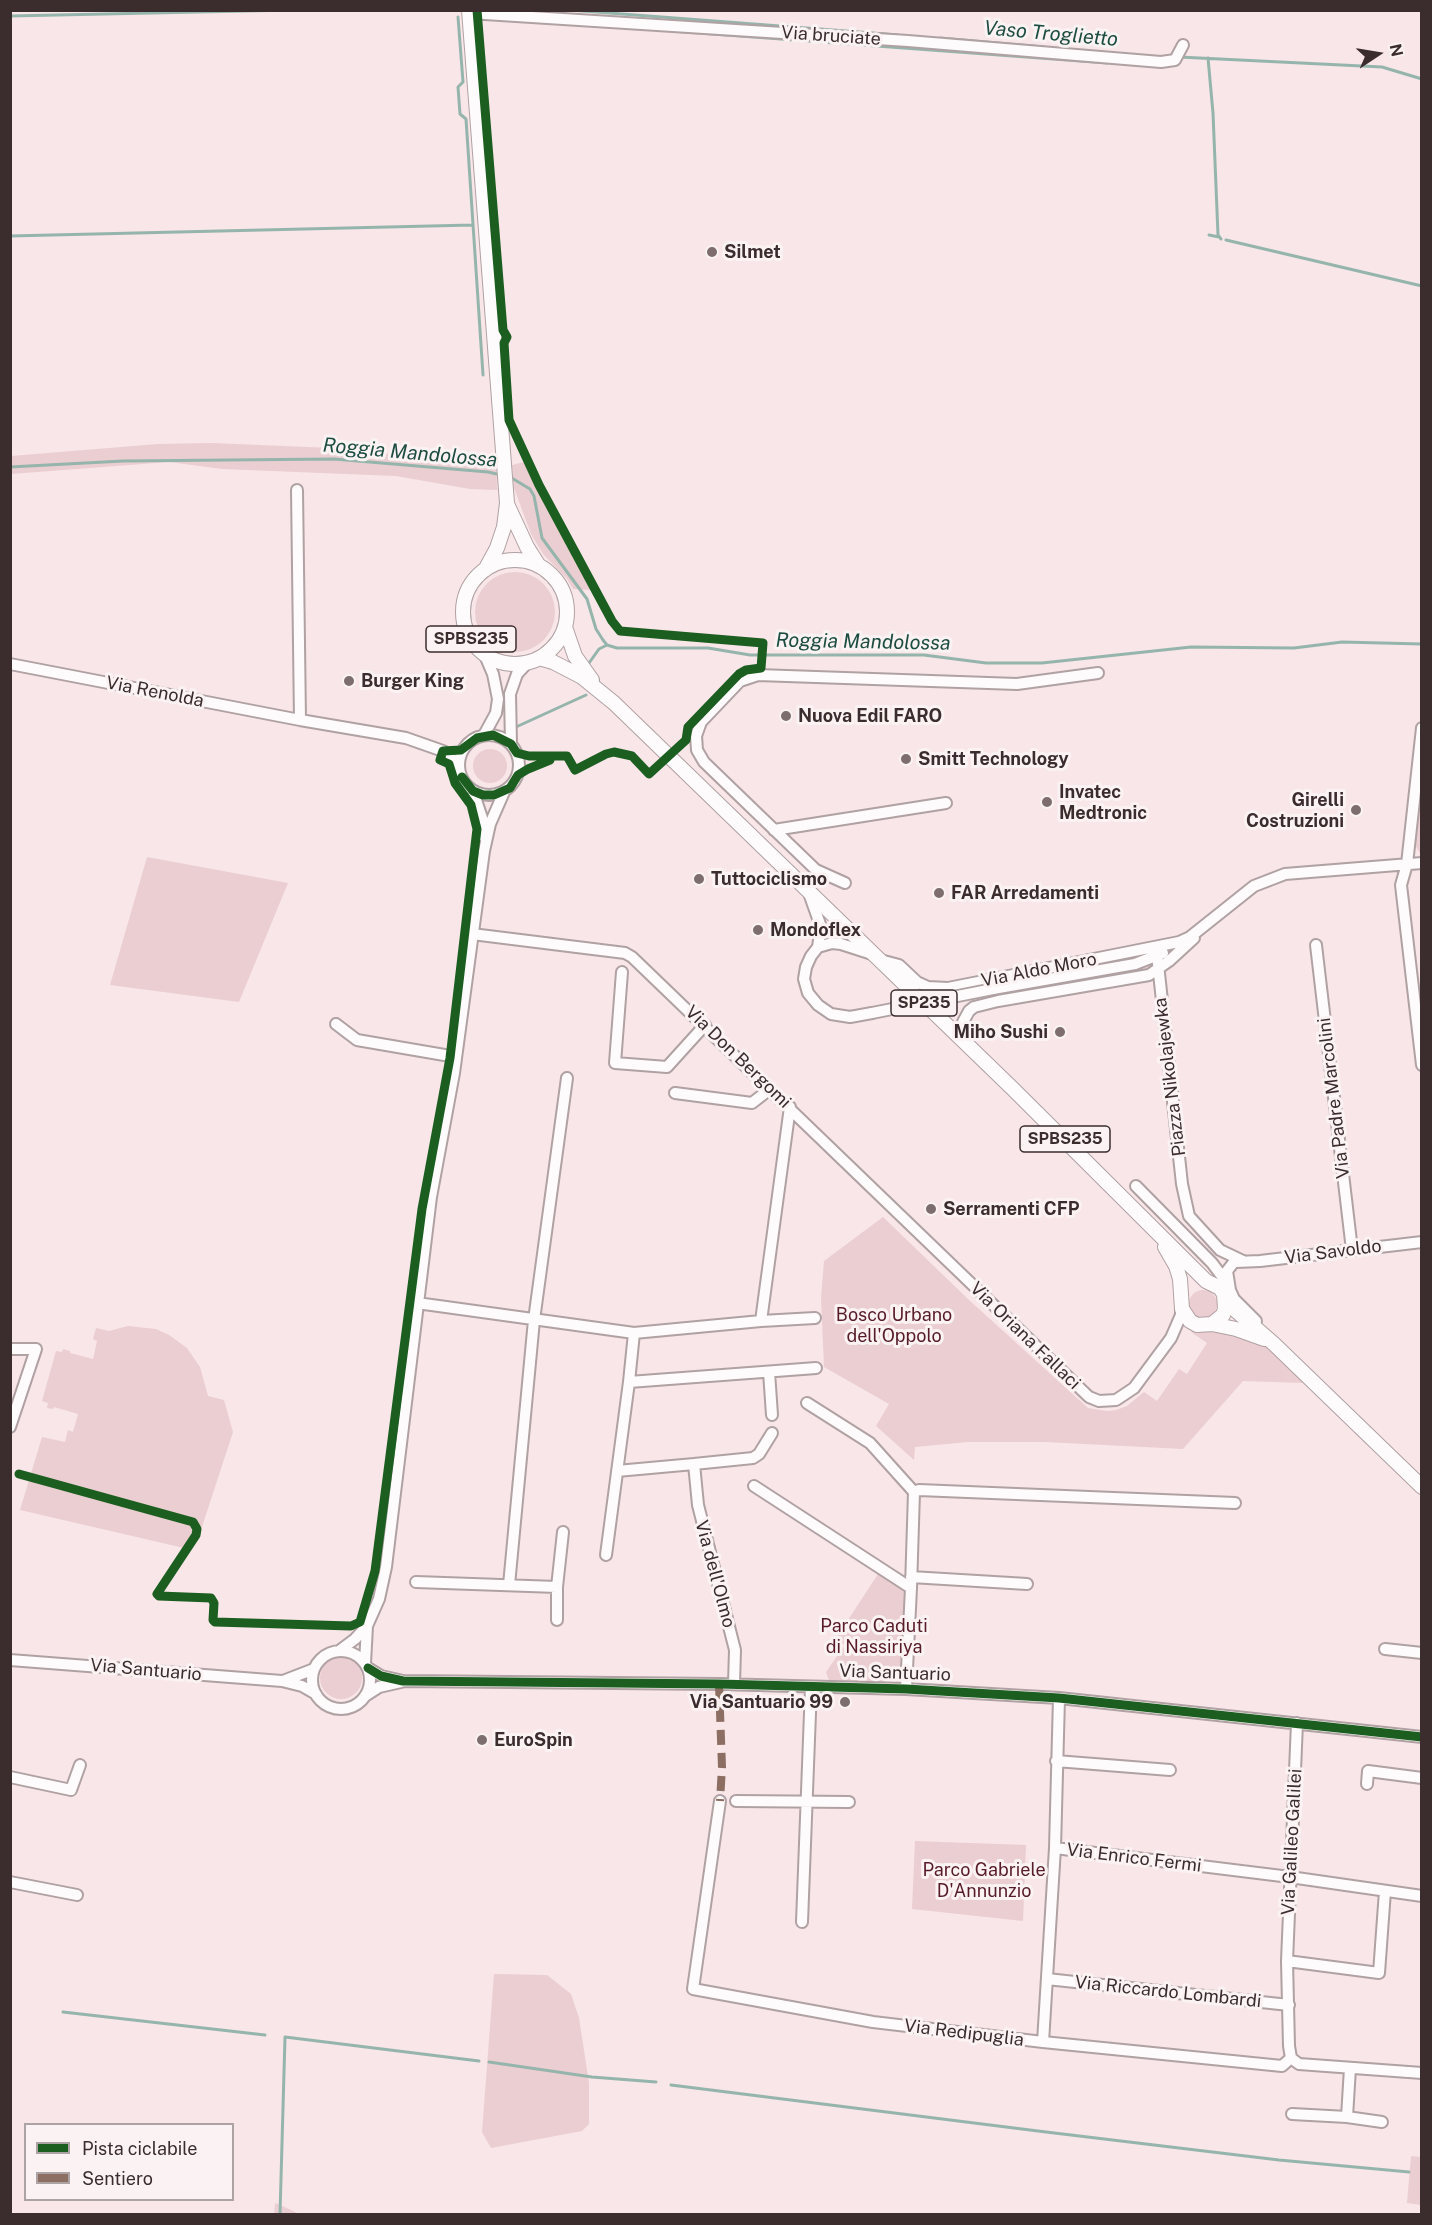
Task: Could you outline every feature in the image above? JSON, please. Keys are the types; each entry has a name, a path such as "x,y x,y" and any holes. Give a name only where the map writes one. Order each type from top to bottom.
{"main road":[{"name":"SPBS235","path":"469,12 506,496 504,527 497,548 485,570 469,588 463,611 468,635 484,653 510,664 534,660 567,669 600,691"},
{"name":"SPBS235","path":"506,496 527,547 539,566 551,574 560,586 567,613 565,627 575,656 600,691"},
{"path":"485,570 495,564 517,560 539,566"},
{"path":"534,660 555,645 565,627"},
{"path":"600,691 876,957"},
{"name":"SP235","path":"876,957 969,1046"},
{"name":"SPBS235","path":"969,1046 1103,1176 1206,1281"},
{"name":"SPBS235","path":"1159,1234 1176,1266 1180,1279 1181,1300"},
{"path":"1279,1349 1254,1335 1190,1321 1185,1316 1181,1300 1188,1287 1200,1281 1206,1281 1220,1288 1226,1302 1279,1349 1422,1487"},
{"path":"1208,1325 1222,1315 1226,1302"}],"street":[{"name":"Via bruciate","path":"469,12 908,41 1161,62 1172,62 1180,52"},
{"path":"297,490 300,720"},
{"path":"484,653 493,674 498,699 496,713 484,735"},
{"path":"511,744 510,694 517,674 534,660"},
{"name":"Via Renolda","path":"10,664 406,738 443,751 459,769"},
{"path":"845,883 816,870 704,762 697,750 696,736 701,722 740,681 758,675 1017,684 1098,673"},
{"path":"1422,728 1419,779 1407,864 1401,885 1422,1065"},
{"path":"339,1651 367,1626 379,1599 386,1567 431,1197 456,1057 484,851 490,824 504,792 515,782 520,768 517,753 511,744 494,735 477,738 461,750 443,751"},
{"path":"466,746 460,757 459,769 464,782 473,791 483,795 504,792"},
{"path":"473,791 482,818 484,851"},
{"path":"774,830 946,803"},
{"name":"Via Aldo Moro","path":"969,1046 963,1030 963,1022 974,1007 1149,975 1254,886 1285,874 1422,863"},
{"path":"816,870 805,887 821,927 818,946 806,967 804,980 808,993 818,1005 831,1014 850,1017 1068,974 1135,964 1154,952"},
{"name":"Via Aldo Moro","path":"818,946 841,944 899,965 917,982 941,989 1135,952 1154,952 1200,931"},
{"name":"Via Don Bergomi","path":"472,934 625,953 640,964 705,1025 959,1271"},
{"name":"Via Padre Marcolini","path":"1316,945 1352,1250"},
{"path":"1068,974 1135,952"},
{"name":"Piazza Nikolajewka","path":"1154,952 1158,969 1182,1184 1190,1220 1220,1250 1239,1261"},
{"path":"622,972 615,1063 668,1067 705,1025"},
{"path":"336,1024 357,1040 456,1057"},
{"path":"509,1585 534,1320 567,1078"},
{"path":"675,1093 752,1103 770,1089"},
{"path":"761,1321 790,1107"},
{"path":"1136,1186 1217,1268 1234,1299 1267,1331 1279,1349"},
{"name":"Via Savoldo","path":"1239,1261 1422,1242"},
{"path":"1227,1283 1227,1271 1239,1261"},
{"name":"Via Oriana Fallaci","path":"959,1271 1089,1397 1099,1401 1116,1400 1134,1389 1171,1338 1180,1315 1181,1300"},
{"path":"417,1303 634,1333 815,1318"},
{"path":"1171,1338 1193,1327 1208,1325"},
{"path":"606,1555 634,1333"},
{"path":"10,1349 36,1349 10,1427"},
{"path":"629,1382 816,1368"},
{"path":"769,1372 772,1415"},
{"path":"807,1404 870,1443 914,1492 906,1689"},
{"path":"617,1471 753,1458 759,1454 772,1433"},
{"name":"Via dell'Olmo","path":"694,1464 700,1514 735,1650 734,1684"},
{"path":"754,1486 911,1582 1027,1584"},
{"path":"914,1492 920,1490 1235,1503"},
{"path":"557,1620 557,1587 563,1532"},
{"path":"417,1582 557,1587"},
{"path":"366,1666 358,1656 349,1652 328,1653 314,1669 313,1686 316,1694 330,1707 340,1708 350,1707 365,1696 370,1678 366,1666 367,1626"},
{"path":"1385,1650 1422,1653"},
{"name":"Via Santuario","path":"10,1660 282,1681 302,1686 316,1694"},
{"name":"Via Santuario","path":"366,1666 381,1676 403,1681 734,1684 906,1689 1059,1698 1422,1737"},
{"name":"Via Santuario","path":"282,1681 314,1669"},
{"name":"Via Santuario","path":"365,1696 379,1687 403,1681"},
{"path":"802,1922 811,1687"},
{"name":"Via Enrico Fermi","path":"1059,1698 1055,1848 1422,1896"},
{"name":"Via Galileo Galilei","path":"1291,2058 1287,1961 1297,1724"},
{"path":"1056,1761 1170,1770"},
{"path":"10,1777 71,1790 80,1765"},
{"path":"1366,1784 1368,1771 1422,1778"},
{"name":"Via Redipuglia","path":"720,1801 693,1989 873,2022 1043,2042 1282,2066 1291,2058 1299,2064 1422,2073"},
{"path":"736,1801 849,1802"},
{"path":"1043,2042 1055,1848"},
{"path":"10,1882 76,1895"},
{"path":"1287,1961 1378,1973 1385,1892"},
{"name":"Via Riccardo Lombardi","path":"1047,1979 1289,2005"},
{"path":"1347,2117 1350,2068"},
{"path":"1292,2114 1347,2117 1382,2122"}],"green space":[{"path":"212,443 332,448 492,464 496,465 497,490 470,489 396,476 222,469 169,462 11,474 11,456 158,444"},
{"path":"524,462 592,590 573,589 567,579 543,554 531,534 514,488 512,465"},
{"path":"507,572 523,572 544,583 555,604 555,620 544,641 523,652 507,652 493,646 481,634 475,620 475,604 481,590 493,578"},
{"path":"490,749 502,754 507,766 502,778 490,783 478,778 473,766 478,754"},
{"path":"1421,794 1421,855 1415,845"},
{"path":"147,857 288,883 239,1002 110,985"},
{"path":"1154,961 1154,966 1145,971 1088,977"},
{"name":"Bosco Urbano dell'Oppolo","path":"883,1217 969,1300 1088,1408 1116,1410 1127,1406 1144,1392 1157,1401 1179,1369 1187,1374 1207,1343 1191,1332 1219,1330 1254,1339 1267,1347 1303,1380 1302,1383 1243,1381 1183,1449 1046,1442 968,1442 915,1447 914,1460 876,1426 889,1404 824,1367 821,1298 824,1261"},
{"path":"1203,1290 1213,1294 1217,1304 1213,1314 1203,1318 1193,1314 1189,1304 1193,1294"},
{"path":"128,1326 156,1329 187,1348 200,1367 208,1396 224,1400 233,1432 198,1539 184,1548 20,1510 42,1437 65,1442 68,1430 73,1432 78,1414 54,1407 53,1409 47,1408 48,1403 42,1401 56,1351 62,1352 63,1349 93,1359 97,1341 93,1339 96,1328 109,1331"},
{"name":"Parco Caduti di Nassiriya","path":"878,1574 908,1593 902,1684 830,1683 826,1672 845,1645 835,1640"},
{"path":"341,1657 349,1658 356,1663 361,1670 361,1686 356,1693 349,1698 341,1699 333,1698 326,1693 321,1686 320,1678 321,1670 326,1663 333,1658"},
{"name":"Parco Gabriele D'Annunzio","path":"915,1841 1026,1845 1023,1921 912,1909"},
{"path":"494,1974 547,1975 571,1994 579,2018 589,2083 589,2124 582,2131 491,2148 482,2132"},
{"path":"1411,2156 1421,2157 1421,2205 1407,2203"},
{"path":"275,2203 287,2208 299,2214 274,2214"}],"waterway":[{"name":"Vaso Troglietto","path":"10,16 293,10"},
{"name":"Vaso Troglietto","path":"570,10 898,35"},
{"path":"458,17 463,82 458,87 460,114 466,119 483,375"},
{"path":"672,31 1108,63"},
{"name":"Vaso Troglietto","path":"940,38 1044,47"},
{"name":"Vaso Troglietto","path":"1179,57 1382,67 1422,79"},
{"path":"1208,58 1213,113 1218,235 1221,239"},
{"path":"10,236 472,225"},
{"path":"1209,235 1219,237"},
{"path":"1226,240 1422,286"},
{"name":"Roggia Mandolossa","path":"10,467 123,461 334,459 501,475"},
{"name":"Roggia Mandolossa","path":"510,477 530,489 534,496 542,538 587,599 596,629 603,640 607,645 617,648 708,648 750,655 924,655 986,663 1042,663 1191,647 1294,648 1342,642 1422,644"},
{"path":"589,663 599,649 607,645"},
{"path":"516,727 586,695"},
{"path":"63,2012 265,2035"},
{"path":"280,2214 285,2037 479,2061"},
{"path":"489,2062 592,2077 656,2082"},
{"path":"671,2085 1279,2160 1409,2172"}],"marked path":[{"path":"719,1684 722,1767 720,1801"}],"cycle path":[{"path":"443,751 461,750 477,738 493,735 511,744 517,753 529,756 567,756 575,770 614,752 632,756 649,774 686,740 688,727 739,674 746,670 761,668 763,643 620,631 612,621 539,485 509,420 504,343 507,337 503,330 477,10"},
{"path":"19,1474 193,1522 197,1529 196,1535 157,1594 159,1596 211,1598 214,1603 213,1620 215,1622 351,1626 360,1622 375,1571 422,1209 450,1058 477,829 471,805 455,783 449,764 440,760 443,751"},
{"path":"462,777 473,791 483,795 494,795 510,788 518,775 550,760"},
{"path":"368,1668 381,1676 403,1681 719,1684 906,1689 1059,1698 1422,1737"}],"place":[{"name":"Silmet","path":"712,252"},
{"name":"Burger King","path":"349,681"},
{"name":"Nuova Edil FARO","path":"786,716"},
{"name":"Smitt Technology","path":"906,759"},
{"name":"Invatec Medtronic","path":"1047,802"},
{"name":"Girelli Costruzioni","path":"1356,810"},
{"name":"Tuttociclismo","path":"699,879"},
{"name":"FAR Arredamenti","path":"939,893"},
{"name":"Mondoflex","path":"758,930"},
{"name":"Miho Sushi","path":"1060,1032"},
{"name":"Serramenti CFP","path":"931,1209"},
{"name":"Via Santuario 99","path":"845,1702"},
{"name":"EuroSpin","path":"482,1740"}]}
